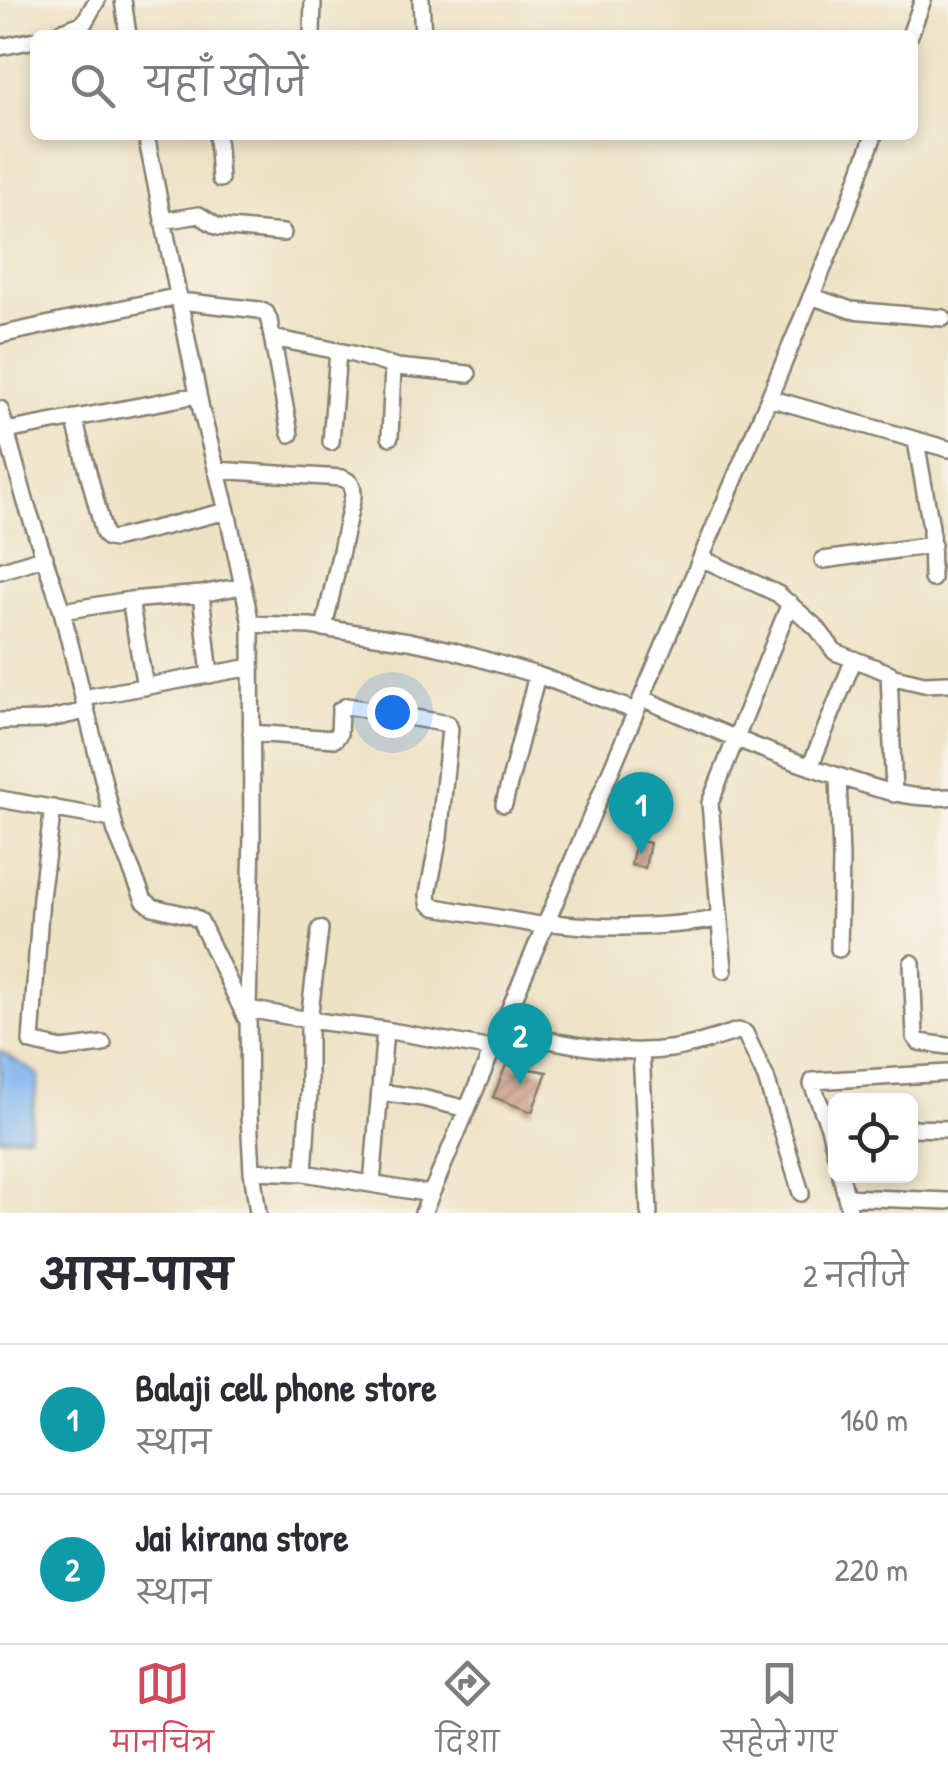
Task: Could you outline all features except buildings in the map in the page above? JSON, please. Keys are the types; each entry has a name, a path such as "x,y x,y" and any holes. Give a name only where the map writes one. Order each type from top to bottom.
{"street":[{"path":"65,30 84,23 96,0"},
{"path":"123,0 127,30"},
{"path":"312,30 313,0"},
{"path":"421,0 423,30"},
{"path":"912,30 923,0"},
{"path":"0,47 30,41"},
{"path":"147,140 198,395 250,624 252,836 248,1016 252,1172 257,1213"},
{"path":"217,140 220,180"},
{"path":"423,1213 769,398 872,140"},
{"path":"163,221 198,215 216,227 283,232"},
{"path":"811,296 851,310 944,318"},
{"path":"0,335 179,299 264,310 273,338 290,434"},
{"path":"273,338 393,366 468,374"},
{"path":"330,442 338,352"},
{"path":"390,437 393,366"},
{"path":"6,431 198,395"},
{"path":"769,398 948,449"},
{"path":"0,409 62,611 112,819 144,900 200,922 248,1016"},
{"path":"74,418 108,538 227,511"},
{"path":"916,441 933,545 932,578"},
{"path":"216,470 342,478 353,486 324,628"},
{"path":"822,560 933,545"},
{"path":"0,571 44,557"},
{"path":"701,558 778,594 818,628 834,651 890,676 924,684 948,684"},
{"path":"62,611 242,586"},
{"path":"201,594 210,675"},
{"path":"130,600 145,687"},
{"path":"724,970 710,802 790,603"},
{"path":"250,624 324,628 423,644 639,704 894,794 927,799 948,797"},
{"path":"810,767 854,659"},
{"path":"0,721 52,720 84,705 145,687 251,667"},
{"path":"504,804 537,675"},
{"path":"890,676 894,794"},
{"path":"251,733 334,739 338,737 340,710 347,706 448,724 439,837 428,894 435,907 545,924 606,928 719,919"},
{"path":"838,776 839,949"},
{"path":"0,798 112,819"},
{"path":"52,808 31,1041 62,1050 103,1044"},
{"path":"304,1173 309,1020 320,929"},
{"path":"912,963 915,1038 948,1046"},
{"path":"248,1016 385,1030 492,1049"},
{"path":"372,1184 385,1030"},
{"path":"500,1030 594,1048 642,1051 682,1047 738,1031 745,1033 766,1078 801,1193"},
{"path":"642,1051 649,1213"},
{"path":"828,1118 812,1083 816,1079 948,1073"},
{"path":"380,1092 467,1109"},
{"path":"918,1128 948,1128"},
{"path":"252,1172 304,1173 431,1194"},
{"path":"848,1205 948,1201"}],"water":[{"path":"0,1051 39,1075 29,1135 0,1138"}],"place":[{"name":"Balaji cell phone store","path":"641,854"},
{"name":"Jai kirana store","path":"520,1085"}]}
